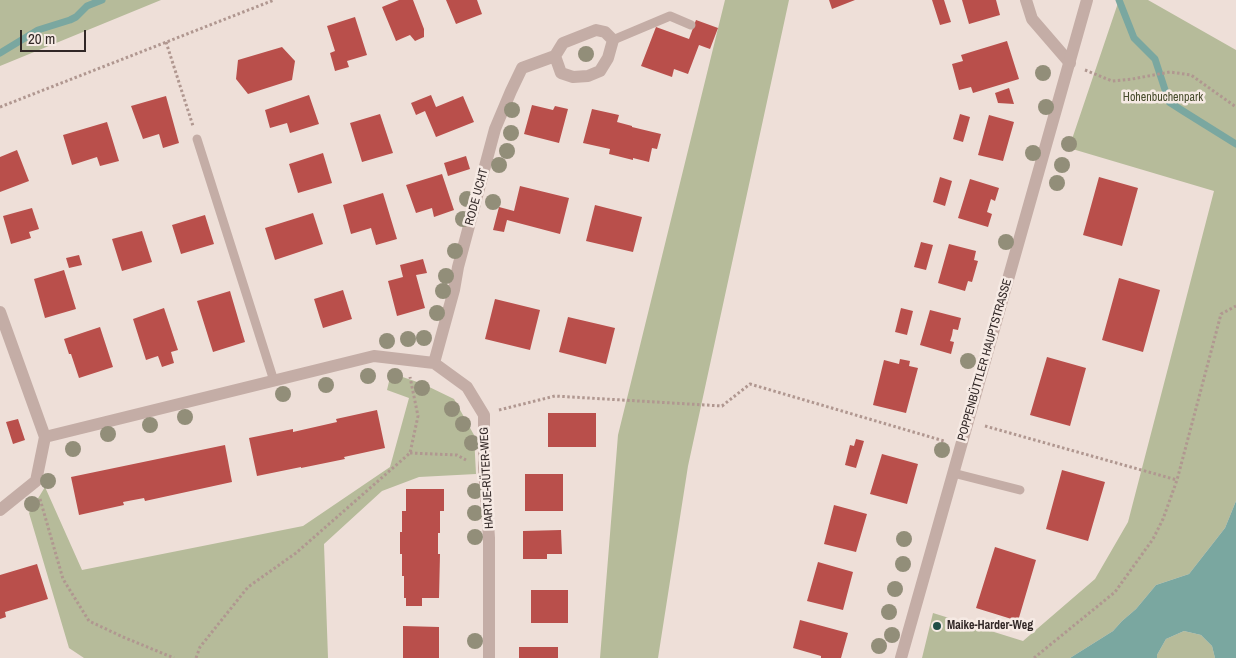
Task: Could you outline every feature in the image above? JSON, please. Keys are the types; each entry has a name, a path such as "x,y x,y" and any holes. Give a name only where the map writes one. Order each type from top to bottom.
{"street":[{"path":"1026,0 1032,19 1070,63"},
{"name":"POPPENBÜTTLER HAUPTSTRASSE","path":"901,658 1087,0"},
{"name":"RODE UCHT","path":"434,363 495,129 522,68 555,56 562,43 596,30 605,32 613,40"},
{"path":"555,56 562,73 573,77 588,76 600,71 608,58 613,40"},
{"path":"0,312 45,437 36,481 0,510"},
{"name":"HARTJE-RÜTER-WEG","path":"45,437 374,356 434,363 467,387 484,415 484,468 489,538 490,658"}],"lane":[{"path":"613,40 670,16 691,24"},
{"path":"197,139 274,381"},
{"path":"953,472 1020,490"}],"path":[{"path":"0,107 274,0"},
{"path":"166,42 197,139"},
{"path":"1070,63 1112,81 1170,72 1191,75 1236,107"},
{"path":"1034,658 1115,592 1153,540 1177,480 1221,314 1236,306"},
{"path":"196,658 200,647 248,587 296,553 410,453 418,416 407,360"},
{"path":"484,415 555,396 722,406 750,384 960,446"},
{"path":"988,426 1177,480"},
{"path":"410,453 457,456 484,468"},
{"path":"36,481 63,579 89,621 164,656 174,658"}],"green space":[{"path":"0,0 161,0 0,66"},
{"path":"725,0 789,0 688,466 658,658 600,658 618,435"},
{"name":"Hohenbuchenpark","path":"1119,0 1148,0 1236,50 1236,501 1225,528 1189,574 1156,585 1136,609 1113,631 1070,658 922,658 933,613 1023,641 1095,579 1128,522 1214,191 1069,148"},
{"path":"391,373 423,384 454,399 474,435 476,474 419,477 382,491 324,544 328,658 84,658 69,648 29,513 45,487 82,570 303,526 390,467 409,398 387,390"},
{"path":"1184,631 1201,635 1212,646 1215,658 1157,658 1166,639"}],"water":[{"path":"1236,501 1236,658 1215,658 1212,646 1201,635 1184,631 1166,639 1157,658 1070,658 1113,631 1136,609 1156,585 1189,574 1225,528"}],"building":[{"path":"399,0 413,0 424,29 424,37 415,41 410,35 396,41 382,7"},
{"path":"446,0 477,0 482,14 456,24"},
{"path":"829,0 855,0 832,9"},
{"path":"932,0 944,0 951,22 940,25"},
{"path":"962,0 996,0 1000,15 969,24"},
{"path":"355,17 367,55 347,61 349,67 335,71 330,53 335,51 327,26"},
{"path":"696,20 718,28 710,49 699,45 688,74 674,69 672,77 641,66 656,27 689,39"},
{"path":"1007,41 1019,79 973,93 971,87 959,90 952,64 963,61 961,55"},
{"path":"282,47 295,61 292,80 248,94 236,79 238,60"},
{"path":"1009,88 1014,104 998,103 995,93"},
{"path":"309,95 319,124 290,133 287,123 270,128 265,110"},
{"path":"431,95 436,107 463,96 474,122 436,137 425,111 416,115 411,103"},
{"path":"166,96 179,143 163,148 159,134 143,139 131,106"},
{"path":"532,105 553,110 555,106 568,109 559,143 524,134"},
{"path":"592,109 619,115 617,122 661,134 657,149 652,148 649,162 609,154 610,149 583,143"},
{"path":"380,114 393,153 362,162 350,123"},
{"path":"960,114 970,117 963,142 953,139"},
{"path":"989,115 1014,122 1003,161 978,155"},
{"path":"107,122 119,161 100,166 97,157 72,165 63,135"},
{"path":"17,150 29,181 0,192 0,157"},
{"path":"323,153 332,183 298,193 289,164"},
{"path":"466,156 470,169 448,176 444,163"},
{"path":"442,174 454,210 434,217 432,208 416,213 406,185"},
{"path":"940,177 952,181 945,206 933,202"},
{"path":"1099,177 1138,188 1122,246 1083,235"},
{"path":"970,179 999,188 995,201 991,199 987,212 992,214 988,227 958,218"},
{"path":"520,186 569,198 560,234 507,220 504,232 493,230 499,207 514,211"},
{"path":"383,193 397,239 376,245 371,228 351,234 343,205"},
{"path":"595,205 642,217 633,252 586,241"},
{"path":"32,208 39,229 29,232 31,238 11,244 3,216"},
{"path":"313,213 323,244 275,260 265,228"},
{"path":"205,215 214,244 181,254 172,225"},
{"path":"142,231 152,262 122,271 112,239"},
{"path":"921,242 933,245 926,270 914,267"},
{"path":"949,244 976,251 974,260 978,261 972,282 968,281 965,291 938,283"},
{"path":"79,255 82,265 69,268 66,258"},
{"path":"423,259 427,273 416,275 425,308 397,316 388,281 403,277 400,265"},
{"path":"64,270 76,309 45,318 34,279"},
{"path":"1119,278 1160,290 1143,352 1102,340"},
{"path":"343,290 352,319 323,328 314,299"},
{"path":"230,291 245,342 213,352 197,301"},
{"path":"495,299 540,310 530,350 485,339"},
{"path":"164,308 178,350 171,352 174,363 162,367 158,356 146,360 133,319"},
{"path":"901,308 913,311 907,335 895,332"},
{"path":"930,310 961,318 958,330 953,329 950,341 954,342 951,354 920,345"},
{"path":"568,317 615,328 606,364 559,352"},
{"path":"100,327 113,367 79,378 64,339"},
{"path":"1047,357 1086,368 1070,426 1030,415"},
{"path":"900,359 910,361 909,366 918,368 906,413 873,405 884,360 899,364"},
{"path":"377,410 385,448 344,457 345,459 257,476 249,438 293,429 293,432 337,422 336,419"},
{"path":"548,413 596,413 596,447 548,447"},
{"path":"18,419 25,440 13,444 6,422"},
{"path":"856,439 864,441 856,468 845,465 850,445 854,446"},
{"path":"225,445 232,482 145,501 144,498 123,502 124,505 79,515 71,477"},
{"path":"882,454 918,464 907,504 870,494"},
{"path":"1062,470 1105,482 1088,541 1046,529"},
{"path":"525,474 563,474 563,511 525,511"},
{"path":"406,489 444,489 444,511 440,511 440,533 438,533 438,554 440,554 439,598 422,598 422,606 406,606 406,598 404,598 400,532 402,532 402,511 406,511"},
{"path":"834,505 867,514 856,552 824,544"},
{"path":"561,530 562,554 547,554 547,559 523,559 523,531"},
{"path":"995,547 1036,560 1018,621 976,608"},
{"path":"818,562 853,572 843,610 807,601"},
{"path":"37,564 48,599 5,612 6,617 0,619 0,575"},
{"path":"531,590 568,590 568,623 531,623"},
{"path":"800,620 848,633 841,658 821,658 821,656 793,648"},
{"path":"403,626 439,627 439,658 403,658"},
{"path":"519,647 558,647 558,658 519,658"}],"waterway":[{"path":"0,53 38,30 76,17 87,6 102,0"},
{"path":"1119,0 1134,38 1155,59 1169,102 1236,144"}],"place":[{"name":"Maike-Harder-Weg","path":"937,626"}]}
